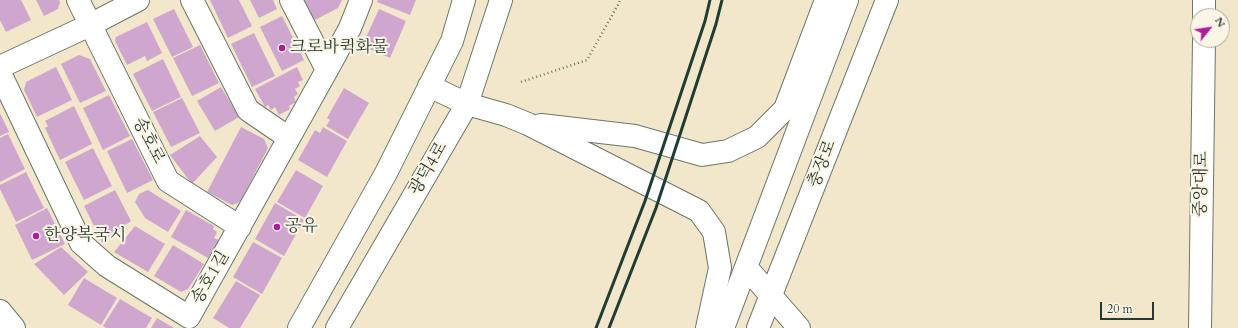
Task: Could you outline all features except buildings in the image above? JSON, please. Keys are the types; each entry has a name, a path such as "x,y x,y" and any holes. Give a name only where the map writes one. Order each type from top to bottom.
{"street":[{"name":"송호로","path":"78,0 168,181 240,227"},
{"path":"0,67 90,25 138,0"},
{"path":"192,0 248,110 289,138"},
{"path":"291,0 327,70"},
{"name":"송호1길","path":"0,73 81,243 107,266 189,317 350,28 361,0"},
{"name":"광덕4로","path":"299,328 386,173 452,41 464,0"},
{"name":"광덕4로","path":"337,328 467,104 501,0"},
{"name":"충장로","path":"758,328 887,0"},
{"path":"528,124 635,136 702,154 728,151 757,137 785,109 841,1"},
{"name":"충장로","path":"723,328 841,1"},
{"name":"중앙대로","path":"1200,328 1204,48"},
{"path":"429,86 467,104 506,115 528,124 699,211 714,232 720,268 707,328"},
{"path":"746,267 800,328"},
{"path":"0,311 14,328"}],"path":[{"path":"521,82 587,60 620,0"}],"railway":[{"path":"596,328 645,201 705,21 710,0"},
{"path":"609,328 656,208 716,24 722,0"}],"place":[{"name":"크로바퀵화물","path":"282,48"},
{"name":"공유","path":"277,227"},
{"name":"한양복국시","path":"36,236"}]}
